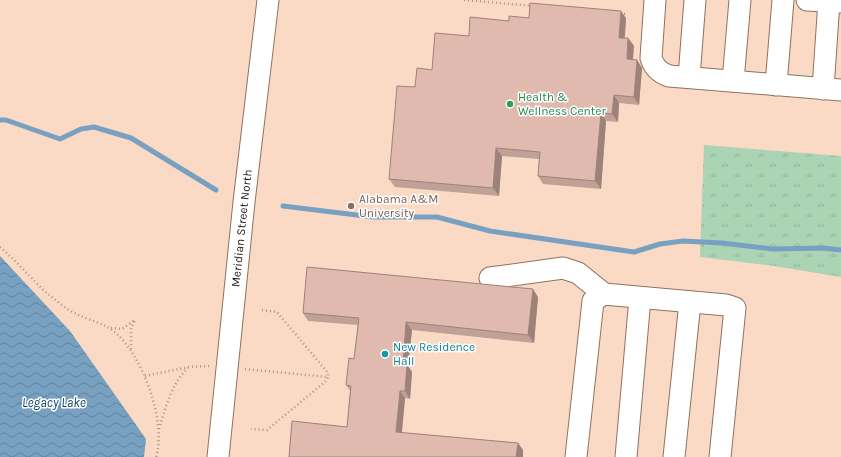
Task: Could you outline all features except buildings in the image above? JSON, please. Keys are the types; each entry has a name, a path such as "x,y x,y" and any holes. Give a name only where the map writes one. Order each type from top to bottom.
{"street":[{"name":"Meridian Street North","path":"218,457 268,0"},
{"path":"655,0 651,58 653,64 662,74 689,78 832,90 835,2 807,0"},
{"path":"689,78 695,0"},
{"path":"733,81 740,0"},
{"path":"776,85 783,0"},
{"path":"490,278 563,268 578,273 604,294 735,308 720,457"},
{"path":"576,457 593,300 604,294"},
{"path":"626,457 640,298"},
{"path":"674,457 690,302"}],"path":[{"path":"464,0 542,7"},
{"path":"619,14 627,14"},
{"path":"0,247 52,298 81,316 111,328 122,329 136,320 131,328 131,349"},
{"path":"251,429 267,430 326,381 328,377 325,369 277,312 262,310"},
{"path":"111,328 131,349 145,376 159,430 160,438 156,457"},
{"path":"145,376 203,366 328,377"},
{"path":"159,430 178,377 189,368"}],"green space":[{"path":"704,145 841,156 841,277 774,266 700,257"}],"water":[{"name":"Legacy Lake","path":"0,256 70,331 146,439 144,457 0,457"}],"waterway":[{"path":"0,120 6,120 60,139 81,129 94,127 131,138 216,190"},
{"path":"283,206 373,217 437,217 490,231 634,252 660,244 683,241 722,243 773,249 822,248 841,250"}],"place":[{"name":"Health & Wellness Center","path":"510,104"},
{"name":"Alabama A&M University","path":"351,206"},
{"name":"New Residence Hall","path":"385,354"}]}
